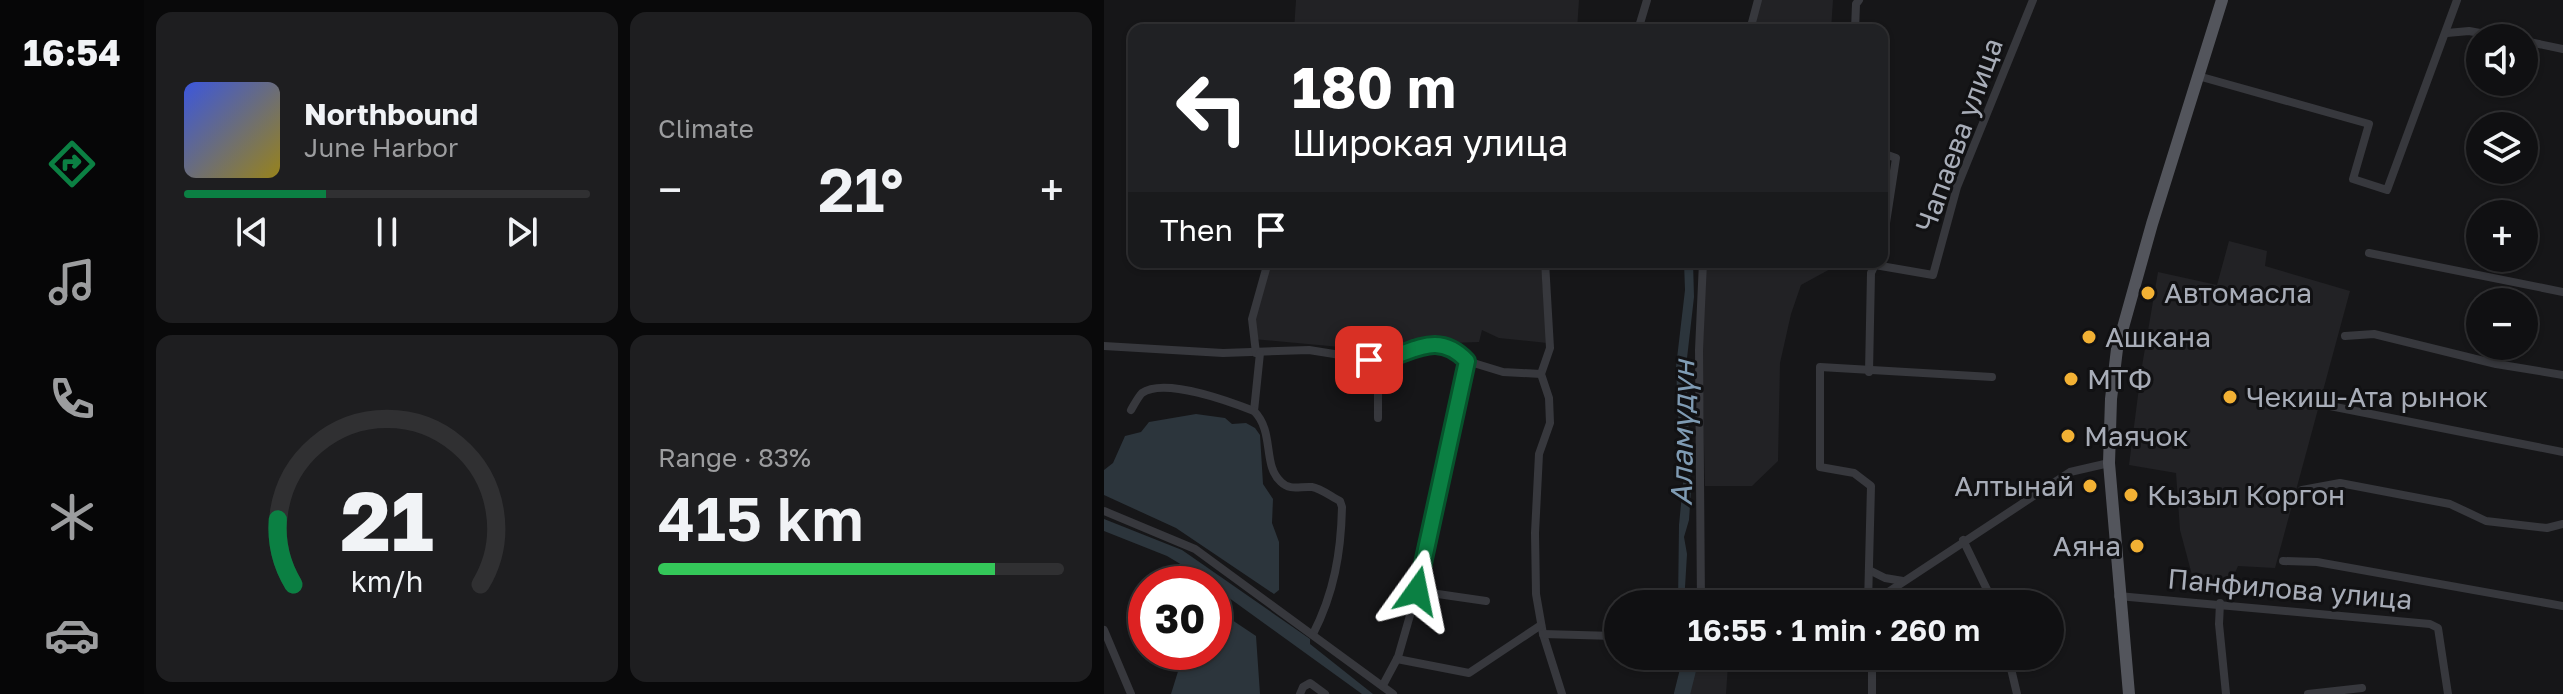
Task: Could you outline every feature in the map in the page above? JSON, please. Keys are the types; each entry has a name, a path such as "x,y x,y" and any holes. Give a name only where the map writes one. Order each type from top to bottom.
{"main road":[{"path":"2129,694 2118,596 2109,463 2111,399 2117,349 2152,224 2222,0"}],"street":[{"path":"1640,24 1647,0"},
{"path":"1752,24 1758,0"},
{"path":"1855,24 1859,0"},
{"name":"Чапаева улица","path":"1888,266 1933,275 1957,187 2033,0"},
{"path":"2198,76 2369,124 2353,179 2387,190 2457,0"},
{"path":"2447,33 2466,31"},
{"path":"2538,44 2563,49"},
{"path":"1888,155 1896,158 1888,210"},
{"path":"2369,253 2563,292"},
{"path":"1254,411 1258,353 1252,319 1266,268"},
{"path":"1545,268 1550,348 1541,374 1549,398 1550,423 1539,454 1536,594 1542,630 1562,694"},
{"path":"1701,590 1699,350 1703,268"},
{"path":"1869,372 1873,268"},
{"path":"2345,336 2374,334 2496,364 2563,375"},
{"path":"1104,346 1258,353 1309,350 1378,361 1416,347 1447,346 1467,361 1503,372 1541,374"},
{"path":"1378,361 1378,418"},
{"path":"1383,685 1397,659 1417,591 1467,361"},
{"path":"1869,590 1871,486 1854,473 1820,467 1820,367 1992,377"},
{"path":"1131,410 1141,394 1155,389 1182,390 1220,398 1254,411 1265,422 1279,481 1292,488 1315,487 1340,501 1341,536 1337,574 1328,605 1313,634"},
{"path":"2325,405 2563,452"},
{"path":"1890,590 2070,472 2109,463"},
{"path":"2302,490 2340,483 2450,504 2486,521 2563,531"},
{"path":"1104,511 1195,549 1393,694"},
{"path":"2547,528 2563,524"},
{"path":"1963,540 1987,590"},
{"path":"2283,561 2317,562 2563,606"},
{"path":"1869,570 1885,578 1904,581"},
{"path":"1417,591 1486,601"},
{"name":"Панфилова улица","path":"2118,596 2430,624 2438,628 2448,694"},
{"path":"2220,603 2226,694"},
{"path":"1104,630 1131,694"},
{"path":"1397,659 1469,673 1542,630 1604,635"},
{"path":"1872,670 1872,694"},
{"path":"2011,670 2017,694"},
{"path":"1300,694 1303,687 1310,683 1325,694"},
{"path":"2308,694 2362,688"}],"shaded area":[{"path":"1296,0 1579,0 1577,24 1294,24"},
{"path":"1760,0 1833,0 1831,24 1754,24"},
{"name":"Чекиш-Ата рынок","path":"2229,241 2267,251 2265,266 2350,291 2275,568 2238,566 2231,582 2192,575 2180,530 2176,473 2129,465 2158,272 2217,285"},
{"path":"1269,268 1541,268 1547,343 1499,338 1482,330 1479,342 1340,347 1253,339 1256,304"},
{"path":"1706,268 1832,268 1801,285 1780,363 1778,461 1752,486 1705,486 1702,362"},
{"path":"1691,670 1728,670 1726,694 1685,694"}],"water":[{"path":"1684,268 1693,268 1694,297 1686,367 1691,490 1689,520 1684,537 1687,554 1685,590 1678,590 1679,525 1685,463 1679,431 1676,367 1685,290"},
{"path":"1196,414 1225,418 1232,424 1246,423 1260,435 1263,484 1273,499 1272,523 1279,542 1279,590 1274,594 1176,528 1104,495 1104,470 1113,463 1125,436 1141,432 1149,422"},
{"path":"1104,519 1182,550 1205,566 1184,566 1167,556 1104,531"},
{"path":"1232,585 1310,639 1310,644 1373,694 1362,694 1232,600"},
{"path":"1232,620 1256,636 1260,694 1171,694 1178,670 1232,670"}],"waterway":[{"name":"Аламүдүн","path":"1682,694 1688,670"}],"place":[{"name":"Автомасла","path":"2148,293"},
{"name":"Ашкана","path":"2089,337"},
{"name":"МТФ","path":"2071,379"},
{"name":"Чекиш-Ата рынок","path":"2230,397"},
{"name":"Маячок","path":"2068,436"},
{"name":"Алтынай","path":"2090,486"},
{"name":"Кызыл Коргон","path":"2131,495"},
{"name":"Аяна","path":"2137,546"}],"route":[{"path":"1369,360 1378,361 1416,347 1447,346 1467,361 1417,591"}]}
